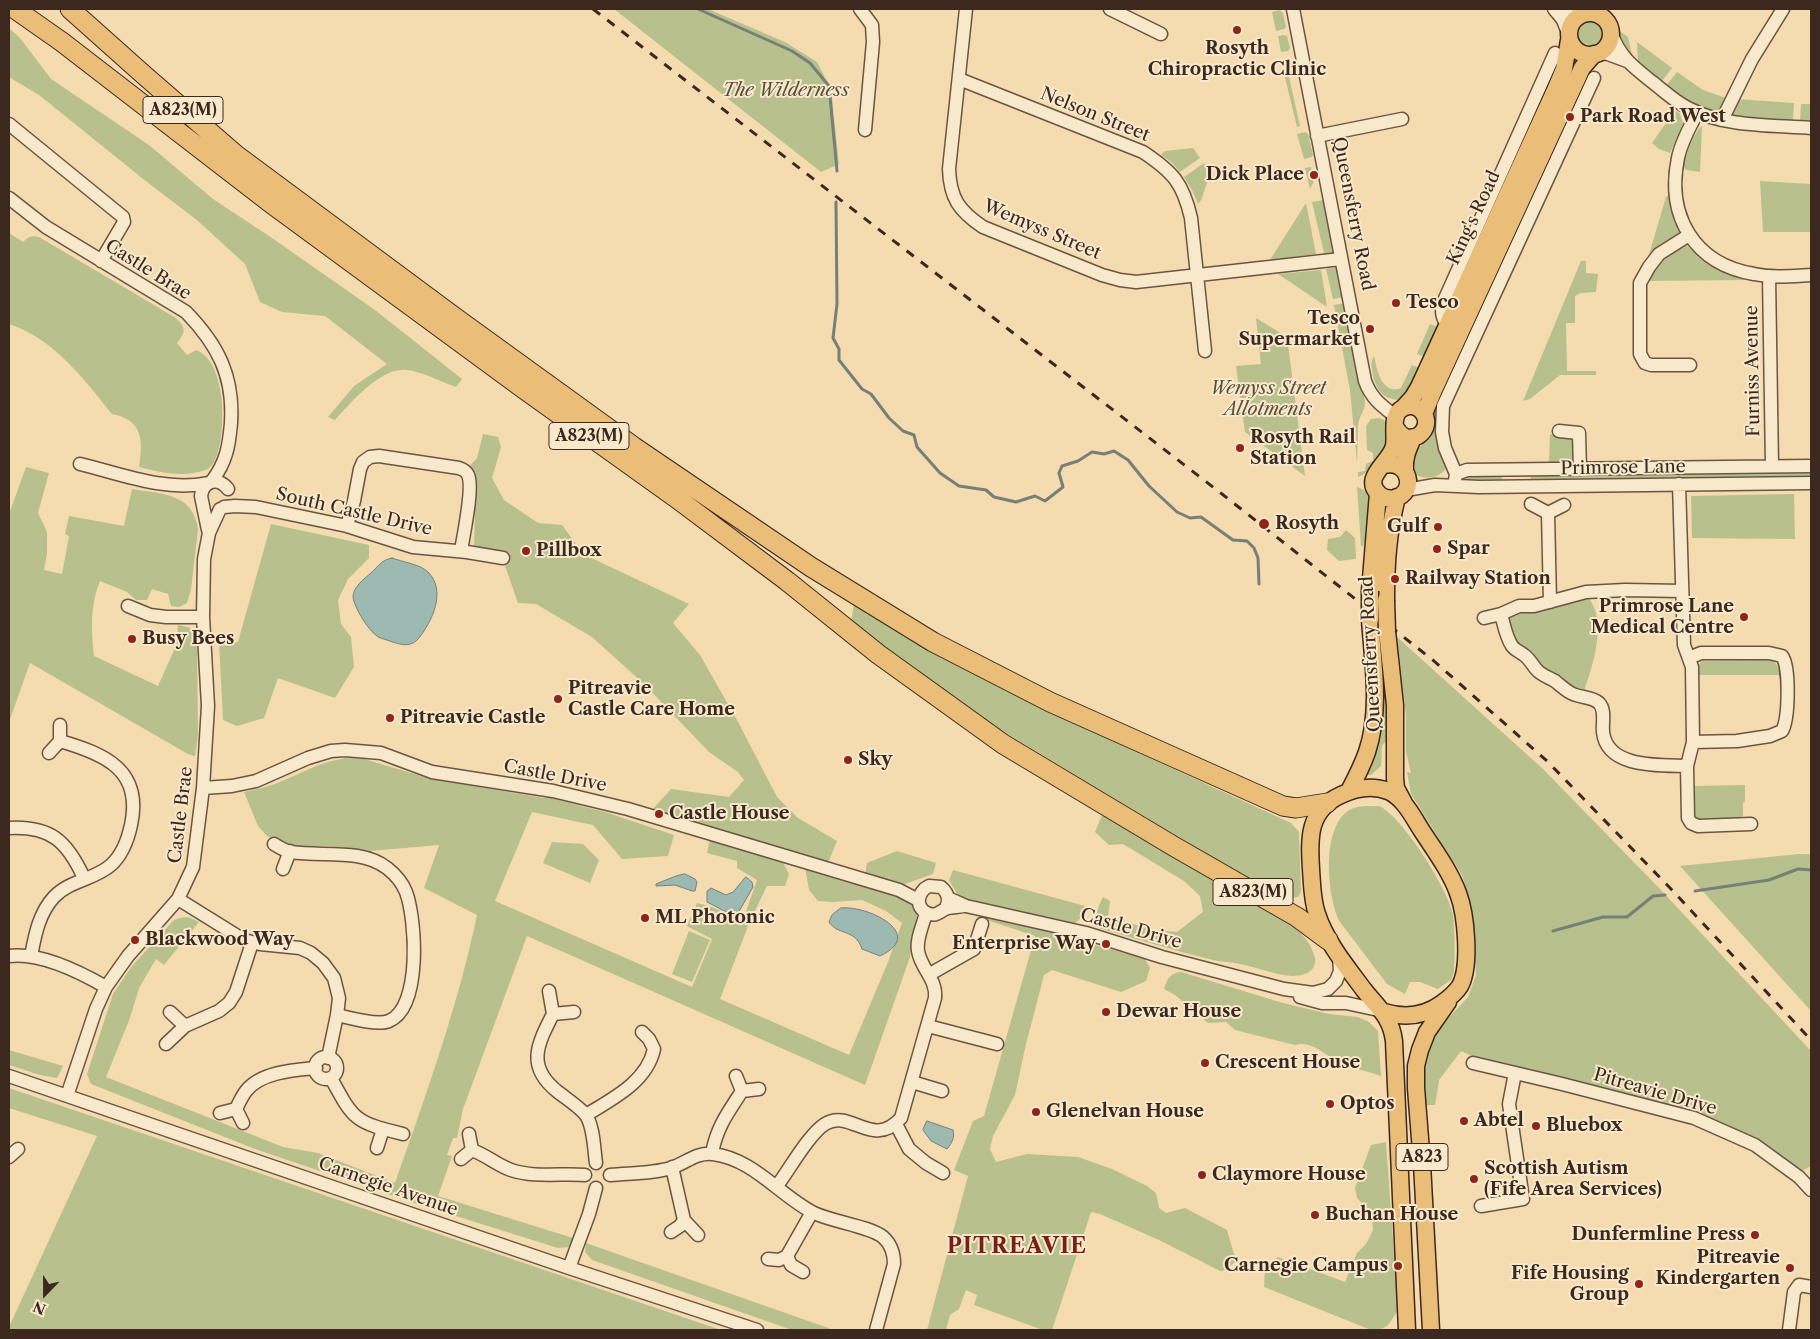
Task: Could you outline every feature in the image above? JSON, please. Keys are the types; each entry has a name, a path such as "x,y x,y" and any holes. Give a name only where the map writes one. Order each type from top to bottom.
{"highway":[{"name":"A823(M)","path":"15,9 62,42 268,201 678,500 787,581 878,654 1003,744 1175,848 1297,917 1334,947"},
{"name":"A823(M)","path":"70,9 236,155 634,447 811,567 933,642 1050,702 1283,806 1296,808 1328,803"},
{"path":"88,9 241,152 302,204"}],"main road":[{"name":"King's Road","path":"1424,414 1570,112 1582,68 1608,46 1612,9"},
{"name":"King's Road","path":"1398,417 1419,386 1447,325 1549,85 1564,69 1573,21 1585,12"},
{"path":"1585,12 1599,15 1605,19 1611,30"},
{"path":"1569,37 1577,51 1583,54 1597,54"},
{"path":"1384,465 1395,464 1404,483 1387,498 1375,489 1374,478 1376,472 1384,465 1393,448 1398,417 1408,406 1418,408 1424,414 1426,426 1421,434 1414,438 1403,436 1398,417"},
{"name":"Queensferry Road","path":"1406,807 1396,788 1395,778 1395,705 1387,631 1387,551 1390,524 1404,483 1406,452 1414,438"},
{"name":"Queensferry Road","path":"1349,791 1368,750 1375,704 1370,591 1378,493"},
{"name":"A823","path":"1407,1330 1392,1028 1383,1012 1366,993 1334,947 1316,913 1314,903 1310,845 1311,827 1314,820 1328,803 1349,791 1365,787 1381,789 1397,796 1406,807 1444,865 1458,894 1462,911 1466,963 1465,975 1427,1032 1416,1066 1431,1330"},
{"name":"A823","path":"1383,1012 1404,1016 1417,1015 1435,1008 1454,994"}],"street":[{"path":"860,9 872,25 873,42 866,130"},
{"name":"Wemyss Street","path":"966,9 948,169 949,186 957,204 968,217 983,227 1102,275 1136,282 1341,259"},
{"path":"1110,9 1161,34"},
{"name":"Queensferry Road","path":"1293,9 1368,390 1377,402 1398,417"},
{"path":"1554,9 1562,20 1569,37"},
{"path":"1561,9 1585,12"},
{"path":"1722,120 1752,59 1783,9"},
{"path":"1611,30 1620,53 1628,61 1671,97 1697,113 1741,123 1811,128"},
{"path":"1549,85 1555,52"},
{"path":"1597,54 1608,54 1628,61"},
{"path":"1455,480 1442,432 1443,406 1570,112 1594,78"},
{"name":"Nelson Street","path":"959,79 1143,152 1161,164 1176,179 1186,197 1191,218 1197,275"},
{"path":"1697,113 1683,142 1675,174 1676,203 1680,220 1689,235 1703,250 1720,262 1736,269 1769,276 1811,275"},
{"path":"1318,136 1402,119"},
{"path":"9,124 123,216 124,222 121,230 101,261"},
{"name":"Castle Brae","path":"9,198 46,226 186,312 203,330 214,346 226,370 231,393 230,439 225,461 229,500 222,508 208,533"},
{"path":"1689,235 1659,254 1640,283 1640,354 1645,363 1650,365 1690,365"},
{"path":"1197,275 1205,351"},
{"name":"Furniss Avenue","path":"1769,276 1772,466"},
{"name":"Primrose Lane","path":"1559,431 1579,432 1580,468"},
{"path":"347,526 360,469 363,462 370,457 379,456 460,468 464,470 470,480 461,552"},
{"name":"Castle Brae","path":"67,1096 96,1009 106,987 128,956 178,899 189,879 194,862 203,788 208,706 202,586 208,533 202,502 202,491 225,461"},
{"path":"80,464 135,478 179,486 210,482 222,483 228,491"},
{"name":"Primrose Lane","path":"1404,483 1435,485 1455,480 1467,470 1811,466"},
{"name":"Primrose Lane","path":"1455,480 1479,488 1811,483"},
{"path":"1679,484 1684,645 1692,667 1693,742 1687,766 1688,818 1691,823 1698,826 1751,824"},
{"path":"179,486 211,510 222,508"},
{"name":"South Castle Drive","path":"228,491 256,507"},
{"path":"1531,504 1548,513"},
{"path":"1548,513 1564,505"},
{"name":"South Castle Drive","path":"222,508 235,506 256,507 347,526 412,547 503,558"},
{"path":"1548,513 1550,602"},
{"path":"1484,618 1501,614 1519,606 1534,606 1586,592 1625,590 1682,591"},
{"path":"128,606 150,615 203,617"},
{"path":"1501,614 1508,640 1536,669 1570,693 1598,702 1603,712 1604,740 1616,753 1625,759 1642,764 1687,766"},
{"path":"1689,658 1701,653 1769,653 1782,656 1786,665 1786,718 1782,731 1777,735 1770,736 1693,742"},
{"path":"49,753 60,741 60,725"},
{"path":"31,956 36,930 50,902 60,891 111,864 122,850 134,810 131,787 124,775 113,763 96,753 60,741"},
{"name":"Castle Drive","path":"203,788 232,786 256,781 308,758 331,751 345,750 381,753 432,772 553,790 592,799 920,896 929,886 937,886 944,890 947,903 1086,933 1180,962 1284,989 1313,993 1328,989 1336,981 1340,971 1334,947"},
{"path":"9,828 43,831 58,839 69,850 84,878"},
{"path":"274,844 290,852 337,854 377,862 394,874 407,895 414,940 414,965 406,1000 402,1008 392,1019 383,1022 337,1015"},
{"path":"283,868 290,852"},
{"path":"920,896 919,906 930,914 943,912 947,903"},
{"path":"178,899 244,940 252,943 292,946 306,950 327,967 337,985 339,998 328,1058"},
{"path":"777,1186 813,1136 826,1124 836,1120 844,1121 873,1131 896,1124 904,1113 936,991 930,974 918,952 918,941 930,914"},
{"path":"930,974 974,949 982,924"},
{"path":"166,1044 185,1026 219,1011 233,998 252,943"},
{"path":"9,956 31,956 86,976 106,987"},
{"name":"Castle Drive","path":"1284,989 1310,1000 1346,1003 1383,1012"},
{"path":"549,990 553,1014 538,1046 537,1057 540,1071 550,1085 586,1114 593,1136 596,1163"},
{"path":"170,1012 185,1026"},
{"path":"553,1014 574,1012"},
{"path":"928,1026 997,1044"},
{"path":"586,1114 627,1088 637,1080 649,1064 660,1047 642,1032"},
{"path":"328,1058 335,1062 337,1068 331,1078 322,1078 317,1074 316,1068 319,1061 328,1058"},
{"name":"Pitreavie Drive","path":"1473,1063 1694,1118 1755,1145 1799,1177 1811,1190"},
{"path":"220,1113 236,1109 246,1090 260,1081 283,1071 316,1068"},
{"path":"1481,1206 1522,1199 1509,1104 1516,1073"},
{"name":"Carnegie Avenue","path":"9,1076 569,1268 757,1330"},
{"path":"736,1076 742,1091"},
{"path":"331,1078 345,1104 356,1118 365,1123 403,1134"},
{"path":"912,1082 942,1091"},
{"path":"712,1154 716,1135 722,1121 742,1091 759,1089"},
{"path":"236,1109 243,1123"},
{"path":"896,1124 910,1149 926,1163 943,1172"},
{"path":"377,1148 383,1129"},
{"path":"468,1134 472,1150 508,1169 537,1175 585,1175"},
{"path":"460,1159 472,1150"},
{"path":"610,1175 672,1168 693,1156 712,1154 740,1163 777,1186 812,1212 831,1220 872,1230 883,1237 890,1246 894,1264 876,1330"},
{"path":"596,1163 604,1165 610,1175 605,1185 596,1188 588,1183 585,1175 588,1167 596,1163"},
{"path":"672,1168 684,1220 698,1235"},
{"path":"569,1268 596,1188"},
{"path":"768,1259 779,1260 786,1256 812,1212"},
{"path":"671,1232 680,1226 684,1220"},
{"path":"786,1256 791,1265 803,1272"},
{"path":"1789,1330 1794,1292 1799,1286 1811,1287"}],"green space":[{"name":"The Wilderness","path":"614,9 708,9 785,42 817,62 831,89 839,164 821,172"},
{"path":"1280,10 1283,13 1286,27 1276,31 1272,12"},
{"path":"1590,19 1601,23 1605,34 1601,45 1590,49 1579,45 1575,34 1579,23"},
{"path":"9,28 20,38 51,79 149,145 213,199 375,310 462,379 456,387 419,372 397,370 367,387 335,420 328,417 354,386 387,364 325,316 282,312 260,302 245,264 198,221 39,95 9,77"},
{"path":"1618,30 1628,37 1633,59 1620,42"},
{"path":"1278,36 1287,36 1290,48 1288,51 1281,52"},
{"path":"1637,42 1672,68 1662,81 1638,63"},
{"path":"1292,67 1295,70 1293,75 1289,77 1300,126 1297,127 1283,69"},
{"path":"1677,72 1703,90 1726,98 1722,109 1718,113 1703,108 1666,86"},
{"path":"1736,99 1794,103 1793,120 1737,118 1731,113"},
{"path":"1801,104 1811,104 1811,122 1800,121"},
{"path":"1675,110 1680,114 1683,123 1670,153 1659,149 1652,143"},
{"path":"1702,126 1700,172 1686,170 1683,166 1688,150 1695,134"},
{"path":"1305,132 1308,134 1313,155 1304,159 1297,134"},
{"path":"1193,148 1200,158 1180,172 1161,155 1165,151"},
{"path":"1204,163 1211,172 1198,204 1184,177"},
{"path":"1311,167 1314,181 1310,189 1305,168"},
{"path":"1760,181 1811,184 1811,232 1763,232"},
{"path":"1669,194 1675,220 1680,230 1678,235 1648,258 1666,197"},
{"path":"1323,200 1335,253 1332,256 1325,257 1312,202"},
{"path":"1306,203 1316,254 1270,260"},
{"path":"9,233 23,242 30,237 39,237 179,321 184,330 177,343 187,355 196,350 206,357 214,368 219,383 222,400 221,434 215,460 208,469 183,474 165,473 139,467 141,441 136,427 123,417 112,414 79,374 54,349 25,330 9,324"},
{"path":"1685,245 1693,249 1709,263 1745,280 1648,281 1655,268 1663,259 1672,251"},
{"path":"1581,261 1586,261 1586,273 1598,274 1596,292 1581,293 1575,296 1575,323 1566,323 1567,371 1596,371 1596,375 1560,375 1530,399 1523,401"},
{"path":"1338,267 1344,297 1333,299 1326,269"},
{"path":"1321,270 1327,307 1278,274"},
{"path":"1345,303 1365,402 1358,425 1357,463 1350,390 1334,305"},
{"name":"Wemyss Street Allotments","path":"1256,318 1287,337 1305,476 1245,432 1236,366 1261,364"},
{"path":"1430,324 1438,327 1425,357 1417,354"},
{"path":"1374,356 1381,379 1389,388 1401,388 1412,365 1420,368 1410,391 1401,400 1390,398 1379,390 1373,376 1372,363"},
{"path":"1440,392 1444,394 1446,468 1438,475 1427,478 1421,477 1413,472 1412,460 1417,450 1431,436 1434,426 1435,404"},
{"path":"1379,418 1384,420 1387,427 1387,444 1368,470 1358,477 1358,472 1365,471 1366,464 1373,461 1373,453 1367,450 1366,426 1371,419"},
{"path":"483,434 498,437 501,447 492,478 504,500 538,523 562,525 583,554 689,604 673,623 700,655 737,720 777,797 798,818 837,841 828,863 652,810 671,789 729,797 744,780 738,772 709,752 644,684 592,637 536,604 518,603 504,563 474,547 475,508 468,468 477,458"},
{"path":"1550,434 1571,436 1573,438 1573,462 1549,463"},
{"path":"26,467 49,473 38,513 47,532 47,553 44,570 62,574 69,536 65,534 69,516 124,526 132,489 165,494 183,502 190,508 198,529 191,590 187,603 179,607 171,606 168,594 152,589 147,600 136,600 127,592 100,581 94,599 92,627 94,656 158,686 176,646 178,625 191,628 197,639 198,735 195,756 188,754 30,663 9,722 9,514"},
{"path":"1811,472 1811,476 1531,480 1531,474"},
{"path":"1502,474 1502,481 1466,480 1463,477 1464,475"},
{"path":"1357,487 1369,492 1371,496 1368,529 1363,546 1361,546"},
{"path":"1794,494 1795,539 1692,538 1691,496"},
{"path":"271,524 369,545 369,558 348,579 338,600 341,624 351,637 354,667 335,698 278,678 264,718 237,726 223,720 219,642 238,642"},
{"path":"1346,530 1355,538 1356,559 1339,561 1327,550 1328,539 1340,537"},
{"path":"1586,592 1596,613 1598,634 1595,655 1582,697 1524,655 1501,614"},
{"path":"854,604 968,671 1031,699 1117,743 1291,823 1299,832 1301,892 1298,897 1282,899 996,727 851,622"},
{"path":"1397,637 1543,769 1660,889 1811,1051 1811,1166 1802,1171 1759,1141 1697,1112 1474,1057 1461,1051 1439,1080 1435,1105 1425,1105 1424,1072 1429,1043 1441,1026 1468,997 1476,975 1472,907 1462,875 1411,794 1407,772 1411,773 1406,752 1406,715"},
{"path":"1769,660 1778,667 1780,675 1699,675 1699,665 1702,661"},
{"path":"1380,672 1385,672 1388,738 1382,746 1381,766 1371,775 1361,775"},
{"path":"346,758 364,759 431,779 547,797 605,812 674,835 668,856 622,859 593,825 532,812 495,901 692,987 712,939 687,926 697,903 743,920 757,880 737,868 737,861 707,853 710,839 783,862 789,874 785,886 767,886 750,921 720,999 849,1055 888,962 902,923 886,911 862,900 818,901 809,890 804,862 910,900 917,915 910,957 865,1085 527,936 463,1109 457,1138 453,1138 447,1155 452,1156 438,1196 573,1238 569,1247 558,1248 408,1201 255,1149 91,1084 87,1074 113,994 132,966 174,920 184,917 189,918 199,922 164,965 156,959 139,988 130,1018 106,1077 283,1147 318,1153 395,1183 430,1084 451,1017 477,915 424,888 439,845 370,851 330,846 293,846 267,836 258,826 244,792 273,785 320,765"},
{"path":"1745,785 1745,802 1743,803 1743,815 1740,819 1696,820 1694,818 1695,786"},
{"path":"1379,806 1389,812 1400,824 1423,854 1443,888 1453,915 1454,972 1451,980 1438,989 1420,982 1410,982 1405,994 1387,984 1340,922 1336,911 1332,897 1329,864 1330,848 1339,820 1351,809"},
{"path":"1103,813 1291,925 1310,944 1315,958 1312,970 1296,976 1279,974 1237,963 1216,961 1099,928 1096,916 1103,897 1110,901 1108,917 1154,930 1177,932 1203,912 1200,896 1184,881 1123,844 1109,845 1095,832"},
{"path":"552,842 583,844 599,860 590,883 543,863"},
{"path":"897,851 936,863 933,874 902,885 865,875 867,863"},
{"path":"1811,854 1811,1011 1680,866"},
{"path":"953,870 1085,906 1082,917 1074,924 959,897 949,880"},
{"path":"985,914 1145,959 1150,968 1146,981 1121,992 1052,970 1044,975 1015,1095 993,1136 990,1149 996,1162 1027,1154 1078,1157 1112,1169 1147,1186 1156,1193 1159,1208 1166,1213 1185,1208 1227,1230 1236,1261 1226,1270 1220,1271 1159,1240 1100,1214 1091,1212 1052,1330 1043,1330 974,1305 977,1295 966,1290 959,1309 950,1315 946,1330 927,1330 968,1176 954,1170 973,1121 984,1116 1035,936 984,919"},
{"path":"689,931 710,940 692,982 672,974"},
{"path":"1181,972 1283,1003 1329,1014 1358,1017 1369,1022 1378,1031 1381,1076 1344,1064 1312,1046 1295,1045 1235,1030 1226,1022 1208,1023 1175,995 1164,989 1170,977"},
{"path":"9,1050 63,1066 57,1078 40,1075 9,1065"},
{"path":"9,1088 721,1330 9,1330 97,1136 9,1108"},
{"path":"1386,1142 1398,1310 1388,1325 1382,1329 1371,1330 1264,1287 1265,1267 1278,1257 1345,1282 1357,1253 1366,1244 1373,1230 1372,1214 1357,1198 1355,1188 1371,1145"},
{"path":"586,1243 834,1330 792,1330 592,1260 585,1252"}],"water":[{"path":"392,558 425,569 434,580 436,588 436,606 433,615 419,638 408,645 378,637 373,633 359,612 353,597 353,593 362,581 383,562"},
{"path":"685,874 697,882 695,891 675,885 656,886 656,884"},
{"path":"746,877 752,882 753,887 737,915 734,916 707,902 707,891 711,888 726,895 733,892"},
{"path":"841,908 865,911 878,916 888,923 895,930 898,939 893,947 880,956 862,949 855,938 837,929 829,922 832,915"},
{"path":"927,1121 953,1130 953,1140 947,1149 931,1141 923,1130"}],"waterway":[{"path":"698,9 792,51 810,63 829,86 837,171"},
{"path":"836,202 837,304 833,338 839,349 839,360 862,389 871,394 889,418 903,431 914,435 917,447 940,473 959,486 986,490 994,497 1016,502 1035,496 1045,501 1063,487 1059,473 1062,466 1078,461 1092,452 1104,454 1114,451 1128,460 1149,486 1177,512 1190,518 1201,517 1233,540 1247,541 1254,548 1258,558 1259,584"},
{"path":"1695,891 1769,880 1798,869 1811,870"},
{"path":"1553,931 1603,917 1627,917 1653,896 1665,895"}],"railway":[{"path":"593,9 1222,494 1434,661 1547,761 1672,890 1811,1040"}],"place":[{"name":"Rosyth Chiropractic Clinic","path":"1237,30"},
{"name":"Park Road West","path":"1570,117"},
{"name":"Dick Place","path":"1314,175"},
{"name":"Tesco","path":"1396,303"},
{"name":"Tesco Supermarket","path":"1370,329"},
{"name":"Rosyth Rail Station","path":"1240,448"},
{"name":"Rosyth","path":"1264,524"},
{"name":"Gulf","path":"1438,527"},
{"name":"Spar","path":"1437,549"},
{"name":"Pillbox","path":"526,551"},
{"name":"Railway Station","path":"1395,579"},
{"name":"Primrose Lane Medical Centre","path":"1744,617"},
{"name":"Busy Bees","path":"132,639"},
{"name":"Pitreavie Castle Care Home","path":"558,699"},
{"name":"Pitreavie Castle","path":"390,718"},
{"name":"Sky","path":"848,760"},
{"name":"Castle House","path":"659,814"},
{"name":"ML Photonic","path":"645,918"},
{"name":"Blackwood Way","path":"135,940"},
{"name":"Enterprise Way","path":"1106,944"},
{"name":"Dewar House","path":"1106,1012"},
{"name":"Crescent House","path":"1205,1063"},
{"name":"Optos","path":"1330,1104"},
{"name":"Glenelvan House","path":"1036,1112"},
{"name":"Abtel","path":"1464,1121"},
{"name":"Bluebox","path":"1536,1126"},
{"name":"Claymore House","path":"1202,1175"},
{"name":"Scottish Autism (Fife Area Services)","path":"1474,1179"},
{"name":"Buchan House","path":"1315,1215"},
{"name":"Dunfermline Press","path":"1755,1235"},
{"name":"Carnegie Campus","path":"1398,1266"},
{"name":"Pitreavie Kindergarten","path":"1790,1268"},
{"name":"Fife Housing Group","path":"1639,1284"}],"district":[{"name":"PITREAVIE","path":"1017,1247"}]}
